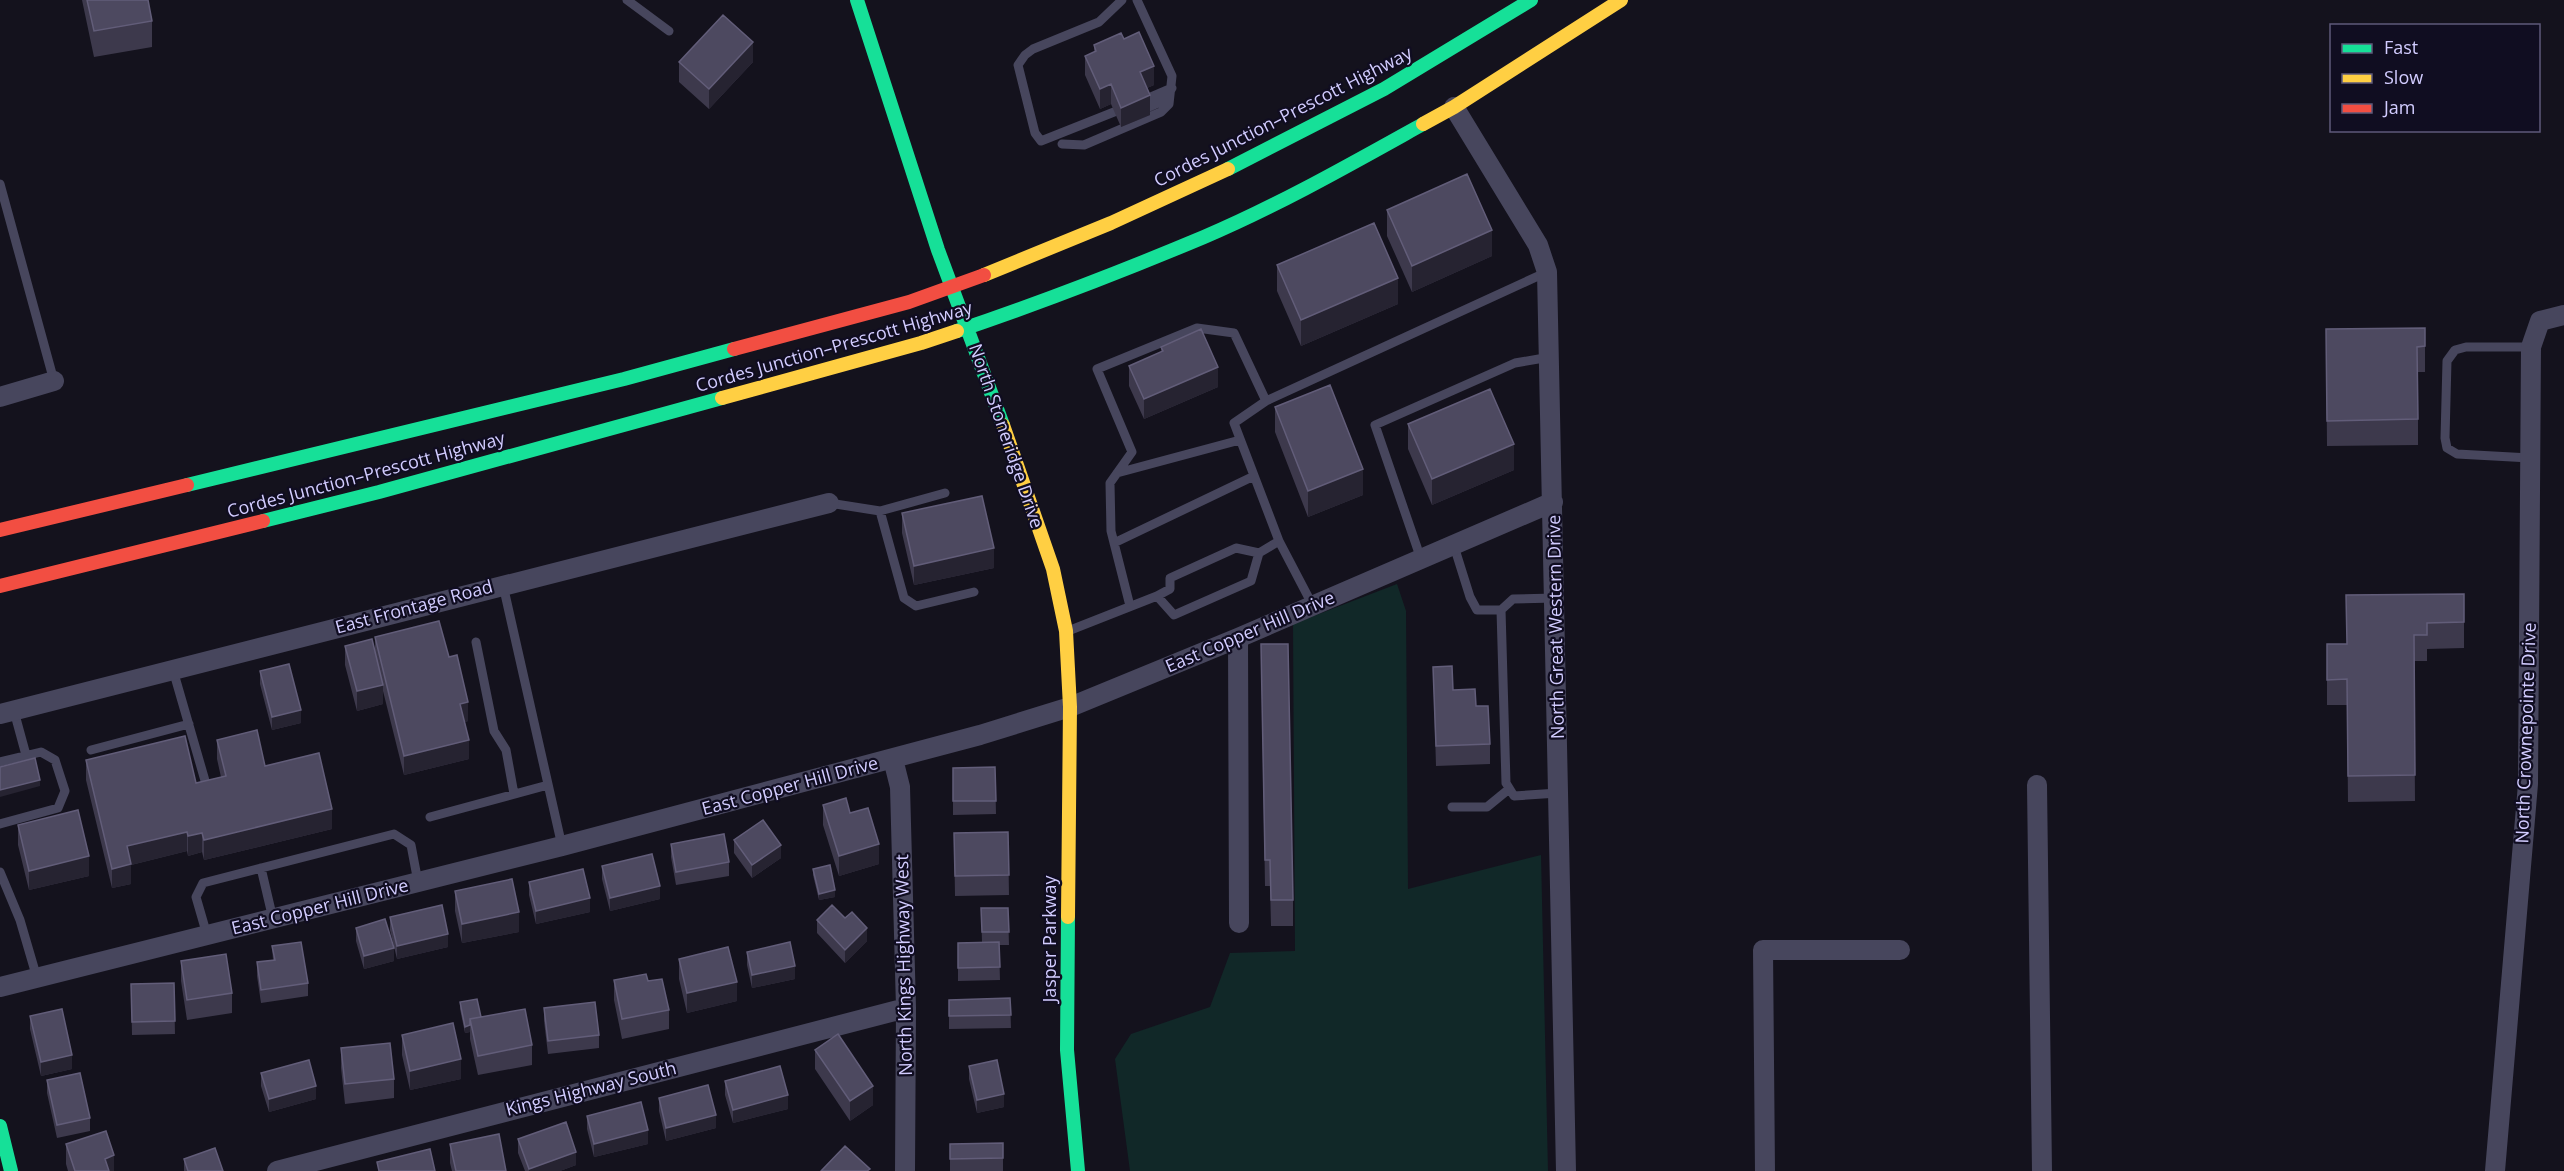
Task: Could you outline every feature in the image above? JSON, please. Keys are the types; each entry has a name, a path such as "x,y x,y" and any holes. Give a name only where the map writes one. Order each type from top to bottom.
{"main road":[{"name":"North Stoneridge Drive","path":"857,0 952,286 1053,569 1066,632 1070,707"},
{"name":"Cordes Junction–Prescott Highway","path":"0,530 752,346 909,302 1111,223 1233,167 1384,89 1532,0"},
{"name":"Cordes Junction–Prescott Highway","path":"0,586 379,492 968,328 1205,236 1330,176 1454,107 1622,0"},
{"name":"Jasper Parkway","path":"1070,707 1067,1050 1078,1171"},
{"path":"0,1126 11,1171"}],"street":[{"name":"North Great Western Drive","path":"1454,107 1539,245 1547,272 1566,1171"},
{"name":"North Crownepointe Drive","path":"2496,1171 2528,784 2531,347 2540,321 2564,315"},
{"path":"0,397 54,381"},
{"name":"East Copper Hill Drive","path":"0,987 562,846 893,759 1070,707 1238,638 1553,502"},
{"name":"East Frontage Road","path":"7,713 829,503"},
{"path":"1238,638 1239,923"},
{"name":"North Kings Highway West","path":"893,759 900,787 906,1008 905,1171"},
{"path":"2037,785 2042,1171"},
{"path":"1765,1171 1763,950 1900,950"},
{"name":"Kings Highway South","path":"276,1170 906,1008"}],"lane":[{"path":"627,0 669,31"},
{"path":"1114,112 1041,141 1035,133 1018,65 1033,49 1099,22 1122,0"},
{"path":"1062,144 1084,145 1161,112 1169,104 1173,76 1137,0"},
{"path":"1145,104 1172,88"},
{"path":"0,184 54,381"},
{"path":"1313,606 1279,541 1234,423 1266,401 1547,272"},
{"path":"1130,606 1111,531 1110,483 1132,452 1097,369 1197,328 1234,333 1266,401"},
{"path":"2530,458 2457,454 2447,448 2445,438 2446,361 2455,350 2466,347 2531,347"},
{"path":"1421,560 1375,424 1515,363 1550,357"},
{"path":"1117,473 1240,440"},
{"path":"1114,543 1254,476"},
{"path":"829,503 880,511 945,493"},
{"path":"880,511 904,598 916,606 974,592"},
{"path":"1157,596 1174,615 1251,581 1259,553 1279,541"},
{"path":"1454,546 1470,597 1477,610 1501,610 1513,599 1555,598"},
{"path":"1066,632 1157,596 1170,589 1170,578 1236,548 1259,553"},
{"path":"503,585 562,846"},
{"path":"1501,610 1506,783 1514,796 1559,793"},
{"path":"476,642 494,731 506,750 514,794"},
{"path":"173,670 208,790"},
{"path":"7,713 26,755"},
{"path":"91,750 189,724"},
{"path":"0,762 42,752 55,760 65,791 58,808 0,824"},
{"path":"430,817 548,785"},
{"path":"1452,807 1486,807 1509,789"},
{"path":"207,935 196,897 203,883 394,834 411,845 418,882"},
{"path":"261,868 273,919"},
{"path":"0,872 20,920 36,978"}],"green space":[{"path":"1397,584 1406,611 1408,889 1541,855 1548,1171 1130,1171 1115,1059 1131,1034 1210,1007 1230,953 1295,951 1293,624"}],"building":[{"path":"87,0 148,0 152,21 94,31"},
{"path":"723,15 753,42 709,89 679,62"},
{"path":"1139,32 1154,66 1140,72 1150,95 1121,108 1111,84 1100,89 1085,56 1096,51 1094,45 1121,33 1124,39"},
{"path":"1467,174 1492,230 1412,266 1387,210"},
{"path":"1374,223 1398,278 1301,320 1277,265"},
{"path":"2425,328 2425,346 2417,347 2418,419 2327,421 2326,329"},
{"path":"1201,329 1218,367 1144,399 1129,366 1163,351 1161,347"},
{"path":"1330,385 1363,469 1308,491 1275,407"},
{"path":"1490,389 1514,444 1432,479 1408,424"},
{"path":"982,496 994,548 914,566 902,513"},
{"path":"2464,594 2464,622 2427,623 2427,635 2414,635 2415,775 2348,776 2347,679 2327,680 2327,644 2347,644 2346,595"},
{"path":"439,621 449,657 457,655 468,702 460,704 469,740 404,756 375,637"},
{"path":"372,639 383,685 357,691 345,646"},
{"path":"1261,644 1288,644 1293,900 1271,900 1270,860 1265,860"},
{"path":"289,664 301,710 272,717 260,671"},
{"path":"1452,666 1453,690 1475,689 1476,706 1488,706 1490,744 1436,746 1433,667"},
{"path":"257,730 265,766 319,753 332,809 204,840 202,833 188,836 187,832 127,846 131,864 112,869 86,760 185,736 196,783 226,776 217,740"},
{"path":"35,758 40,780 0,790 0,767"},
{"path":"995,767 996,801 953,801 953,768"},
{"path":"846,798 850,813 868,808 879,844 839,856 823,805"},
{"path":"78,810 89,856 29,871 18,825"},
{"path":"763,820 781,845 752,865 734,840"},
{"path":"1008,832 1009,875 955,876 954,833"},
{"path":"724,834 729,862 676,872 671,844"},
{"path":"652,854 660,886 610,898 602,866"},
{"path":"830,865 835,890 819,894 813,869"},
{"path":"583,869 590,898 536,911 529,882"},
{"path":"512,879 519,912 462,924 455,891"},
{"path":"442,905 448,934 397,946 390,917"},
{"path":"832,905 845,918 852,912 867,928 845,950 817,920"},
{"path":"981,908 1008,908 1009,932 982,932"},
{"path":"385,919 394,948 364,956 356,928"},
{"path":"301,942 308,983 261,990 257,962 275,960 272,946"},
{"path":"790,942 795,966 752,975 747,952"},
{"path":"999,942 1000,967 958,968 958,943"},
{"path":"728,947 737,982 687,993 679,959"},
{"path":"226,954 232,993 187,1000 181,961"},
{"path":"646,974 648,981 662,979 669,1010 622,1019 614,980"},
{"path":"174,983 175,1021 132,1022 131,984"},
{"path":"1010,998 1011,1015 949,1016 949,1000"},
{"path":"477,999 481,1017 470,1019 470,1025 465,1027 460,1002"},
{"path":"595,1002 599,1035 548,1041 544,1008"},
{"path":"62,1009 72,1055 41,1062 30,1016"},
{"path":"525,1009 532,1045 478,1056 470,1019"},
{"path":"453,1023 461,1059 410,1071 402,1035"},
{"path":"838,1034 873,1086 850,1101 815,1050"},
{"path":"390,1043 394,1079 345,1084 341,1048"},
{"path":"309,1060 316,1086 269,1099 261,1073"},
{"path":"997,1060 1004,1094 977,1100 969,1066"},
{"path":"780,1066 788,1095 733,1110 725,1081"},
{"path":"80,1073 90,1118 57,1125 47,1080"},
{"path":"708,1085 716,1115 666,1128 659,1098"},
{"path":"641,1102 648,1130 594,1144 587,1116"},
{"path":"566,1122 576,1152 529,1169 518,1139"},
{"path":"106,1131 114,1155 105,1159 109,1171 75,1171 66,1144"},
{"path":"499,1134 506,1171 456,1171 450,1144"},
{"path":"1003,1143 1003,1158 950,1159 950,1144"},
{"path":"845,1146 870,1169 867,1171 821,1171"},
{"path":"215,1148 223,1171 188,1171 184,1159"},
{"path":"430,1149 435,1171 379,1171 377,1162"}],"traffic: fast":[{"path":"857,0 938,250 1003,425"},
{"path":"1228,169 1384,89 1531,0"},
{"path":"957,331 1112,274 1232,225 1315,184 1423,124"},
{"path":"187,485 624,379 734,349"},
{"path":"263,521 379,492 722,398"},
{"path":"1068,917 1067,1050 1078,1171"},
{"path":"0,1126 11,1171"}],"traffic: slow":[{"path":"1423,124 1454,107 1621,0"},
{"path":"984,275 1111,223 1228,169"},
{"path":"722,398 957,331"},
{"path":"1003,425 1053,569 1066,631 1070,707 1068,917"}],"traffic: jam":[{"path":"734,349 909,302 984,275"},
{"path":"0,530 187,485"},
{"path":"0,586 263,521"}]}
